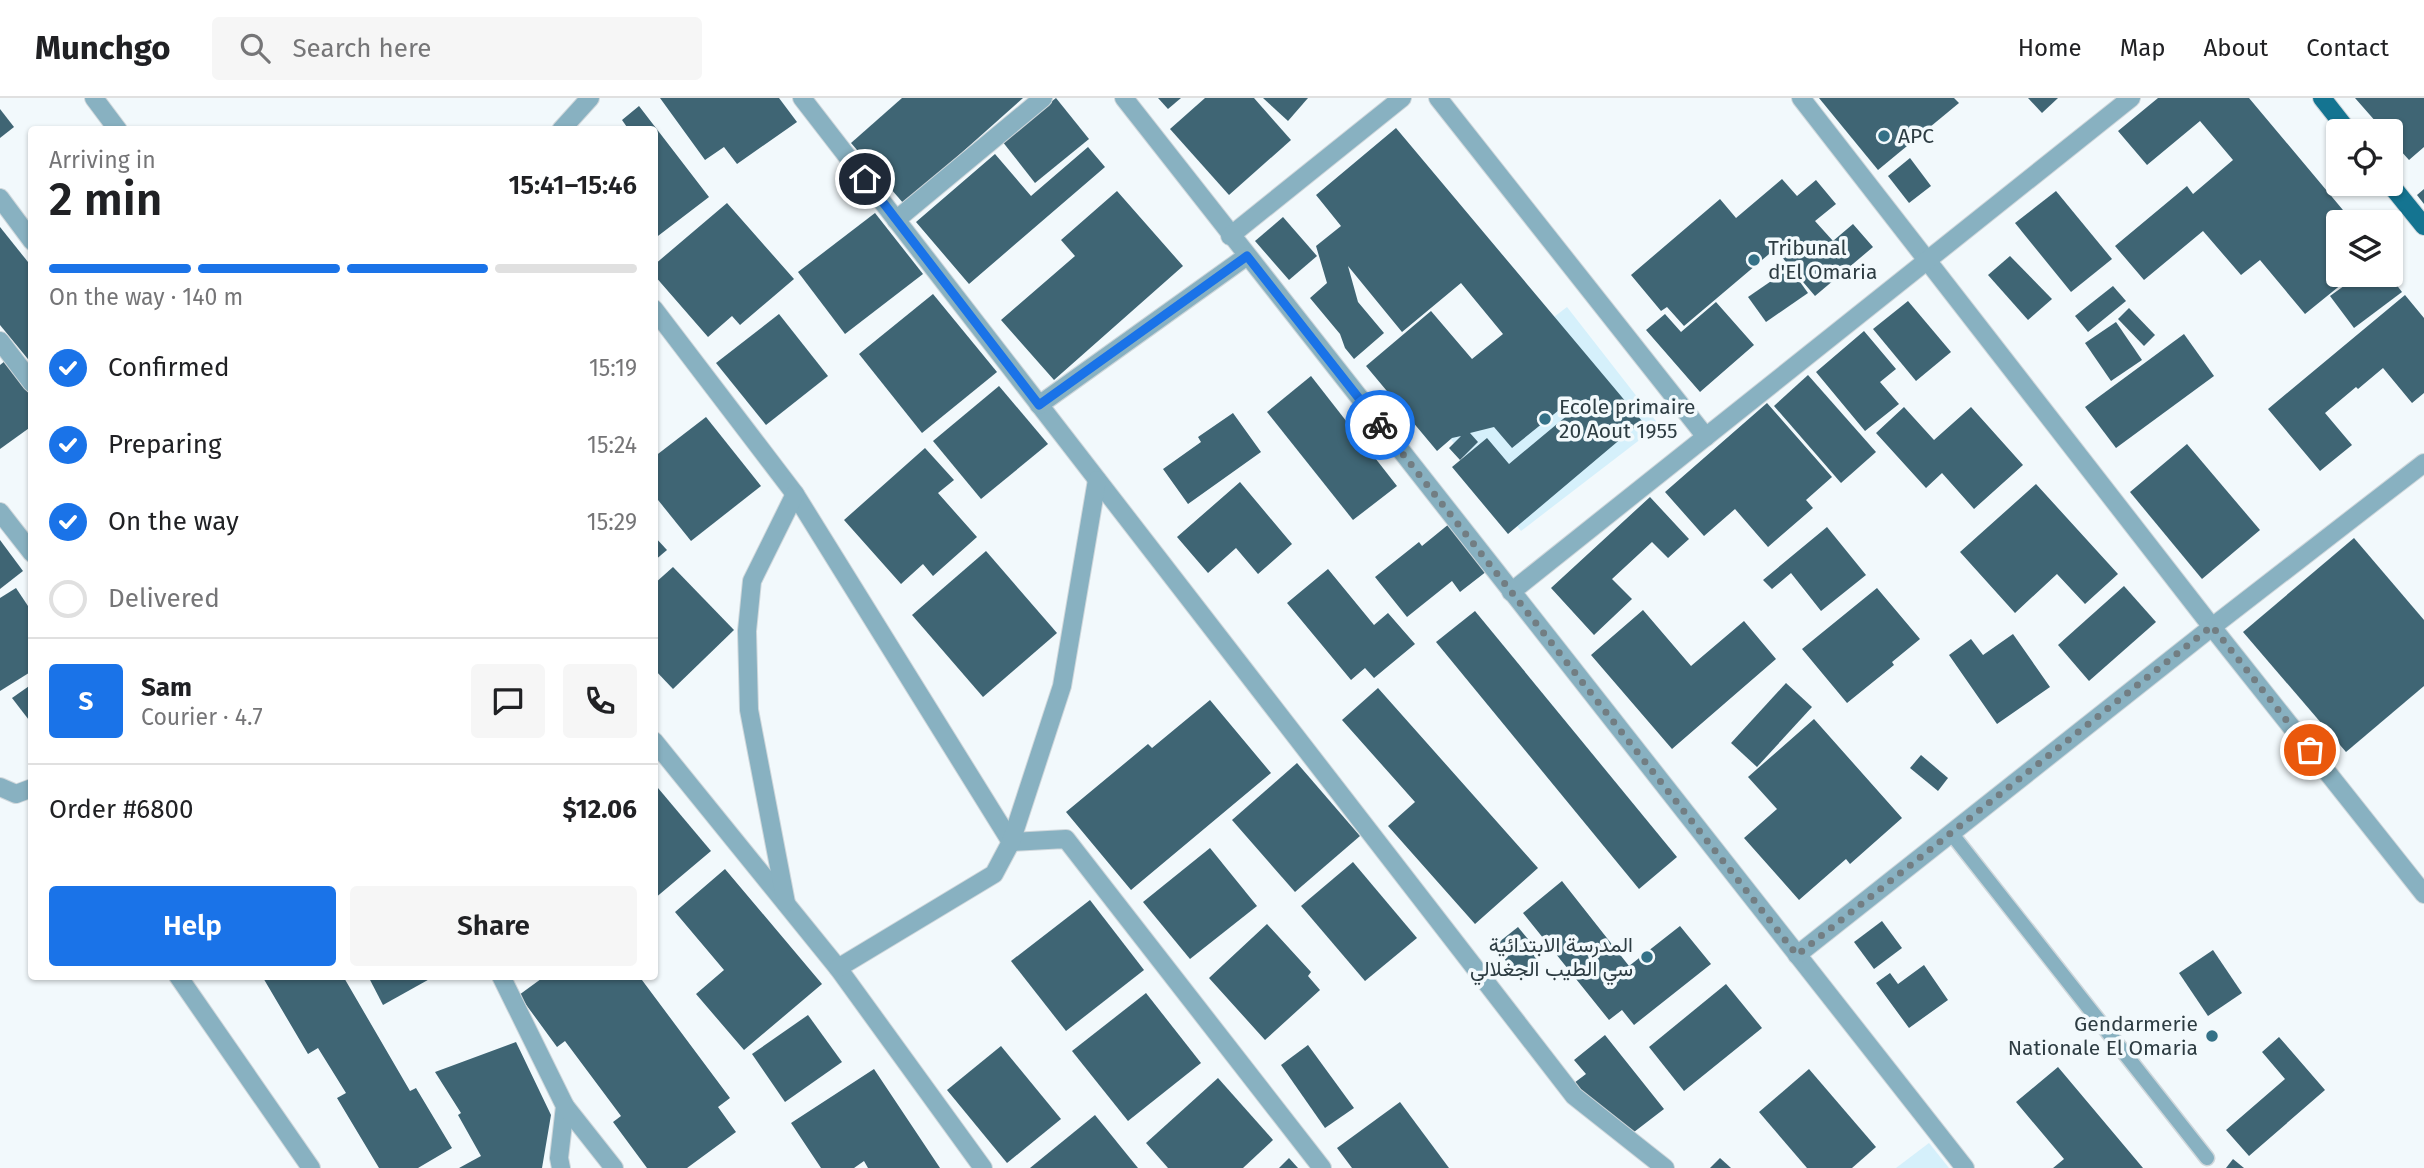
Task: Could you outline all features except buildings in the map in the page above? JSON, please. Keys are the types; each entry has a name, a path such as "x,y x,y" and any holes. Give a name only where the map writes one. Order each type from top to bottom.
{"main road":[{"path":"2322,98 2339,119"},
{"path":"2400,196 2424,226"}],"street":[{"path":"94,98 115,126"},
{"path":"565,126 590,98"},
{"path":"802,98 1574,1096 1665,1168"},
{"path":"897,220 1043,98"},
{"path":"1124,98 1965,1168"},
{"path":"1230,236 1402,98"},
{"path":"1438,98 1706,437"},
{"path":"1801,98 2424,894"},
{"path":"1511,592 2131,98"},
{"path":"0,198 28,236"},
{"path":"1039,405 1247,256"},
{"path":"658,314 795,494 1011,842"},
{"path":"0,341 28,378"},
{"path":"1797,955 2212,626 2424,463"},
{"path":"838,968 994,874 1011,842 1062,686 1097,480"},
{"path":"786,906 749,710 747,631 752,581 795,494"},
{"path":"0,512 28,547"},
{"path":"658,746 838,968 983,1168"},
{"path":"0,787 16,793 28,789"},
{"path":"1011,842 1066,839 1322,1168"},
{"path":"181,980 311,1168"},
{"path":"502,980 565,1106 614,1168"},
{"path":"561,1168 559,1158 565,1106"}],"lane":[{"path":"1951,833 2207,1158"}],"shaded area":[{"name":"Ecole primaire 20 Aout 1955","path":"1567,307 1659,425 1521,531 1430,412"},
{"path":"1929,1143 1949,1168 1896,1168"}],"way so far":[{"path":"1380,425 1797,955 2212,626 2310,750"}],"place":[{"name":"APC","path":"1884,136"},
{"name":"Tribunal d'El Omaria","path":"1754,260"},
{"name":"Ecole primaire 20 Aout 1955","path":"1545,419"},
{"name":"المدرسة الابتدائية سي الطيب الجغلالي","path":"1647,957"},
{"name":"Gendarmerie Nationale El Omaria","path":"2212,1036"}],"route":[{"path":"865,179 1039,405 1247,256 1380,425"}]}
